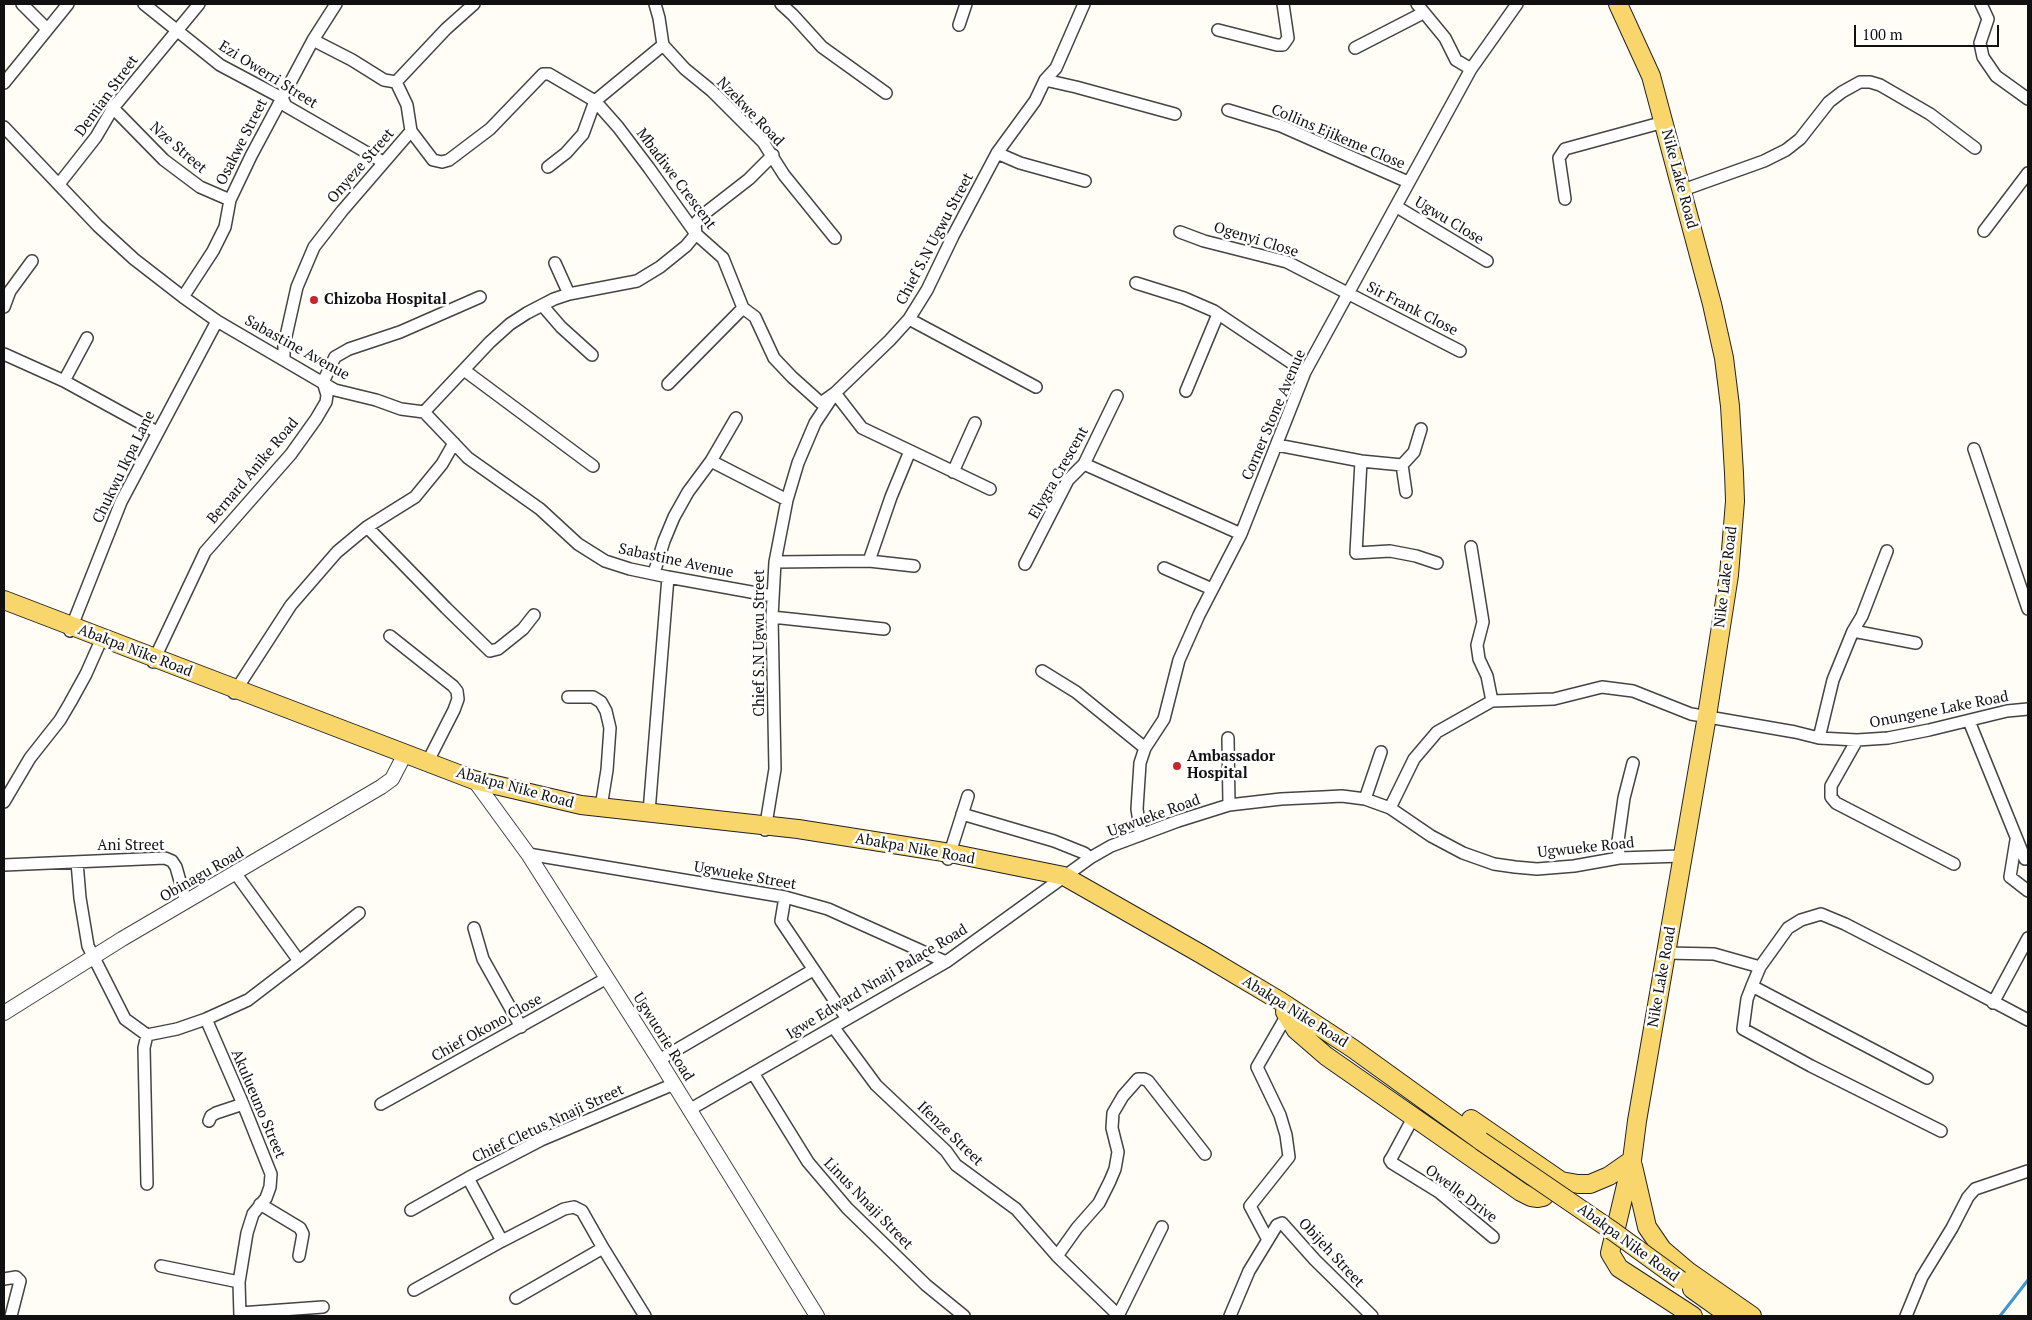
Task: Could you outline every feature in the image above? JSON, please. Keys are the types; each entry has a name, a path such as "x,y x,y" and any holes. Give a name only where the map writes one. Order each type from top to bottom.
{"main road":[{"name":"Nike Lake Road","path":"1618,4 1651,76 1683,190 1724,358 1730,406 1734,473 1729,575 1632,1160"},
{"name":"Abakpa Nike Road","path":"4,600 71,629"},
{"name":"Abakpa Nike Road","path":"4,606 101,640 476,783 585,810 765,828"},
{"name":"Abakpa Nike Road","path":"404,757 427,763 476,783 581,805 765,828 1065,876 1201,954 1287,1012 1360,1054 1479,1145 1614,1232 1718,1316"},
{"path":"1561,1181 1542,1197 1531,1198 1326,1056 1296,1030 1287,1012 1310,1012 1348,1032 1561,1181 1590,1184 1609,1176 1632,1160"},
{"path":"1632,1160 1610,1254 1619,1268 1693,1316"},
{"path":"1632,1160 1647,1227 1662,1249 1689,1272 1752,1316"},
{"name":"Abakpa Nike Road","path":"1678,1284 1730,1316"}],"street":[{"path":"22,4 47,29"},
{"path":"4,83 68,4"},
{"name":"Ezi Owerri Street","path":"144,4 220,65 282,98 286,106 383,162"},
{"name":"Demian Street","path":"59,184 96,137 113,108 199,4"},
{"name":"Osakwe Street","path":"184,297 213,251 225,227 230,200 282,98 313,40 336,4"},
{"path":"396,82 446,29 474,4"},
{"path":"548,167 566,153 583,134 595,101 663,45 655,4"},
{"path":"781,4 822,47 886,93"},
{"path":"959,25 966,4"},
{"name":"Chief S.N Ugwu Street","path":"765,828 775,769 772,617 775,562 787,500 798,463 814,423 835,393 909,319 927,290 953,236 997,154 1035,101 1045,80 1056,68 1084,4"},
{"path":"1218,30 1277,46 1283,45 1288,38 1283,4"},
{"name":"Corner Stone Avenue","path":"1141,835 1137,809 1140,763 1145,748 1164,719 1179,660 1212,589 1241,534 1305,372 1471,69 1517,4"},
{"path":"1981,4 1988,20 1980,43 1984,57 1996,76 2028,100"},
{"path":"1354,48 1420,8 1445,38 1456,60 1471,69"},
{"path":"313,40 352,60 384,80 396,82"},
{"name":"Nzekwe Road","path":"663,45 685,69 733,112 772,155 784,175 835,238"},
{"name":"Mbadiwe Crescent","path":"543,74 549,74 595,101 618,127 696,234 723,258 743,308 755,317 774,358 821,403 835,393"},
{"name":"Onyeze Street","path":"284,359 284,345 297,287 314,247 383,162 411,131 433,160 442,162 449,160 490,130 543,74"},
{"path":"1045,80 1175,114"},
{"path":"396,82 407,106 411,131"},
{"path":"1683,190 1764,161 1786,150 1800,139 1830,102 1842,92 1860,82 1880,85 1930,114 1975,148"},
{"name":"Nze Street","path":"113,108 164,160 200,187 230,200"},
{"name":"Collins Ejikeme Close","path":"1228,110 1281,126 1408,182"},
{"path":"1565,199 1559,158 1565,149 1664,122"},
{"name":"Sabastine Avenue","path":"6,135 59,184 98,226 134,259 217,321 340,392 376,400 401,409 424,412 468,458 540,509 578,544 605,561 630,569 668,577 773,596"},
{"path":"997,154 1020,163 1085,181"},
{"path":"424,412 510,324 542,305 569,294 637,280 660,267 686,246 696,234 695,224 704,214 750,179 772,155"},
{"path":"1984,231 2028,173"},
{"name":"Ugwu Close","path":"1397,207 1486,261"},
{"name":"Ogenyi Close","path":"1180,232 1204,241 1287,262 1349,294"},
{"path":"4,307 10,291 32,260"},
{"path":"555,263 569,294"},
{"path":"1136,283 1184,298 1218,314 1305,372"},
{"name":"Sir Frank Close","path":"1349,294 1460,351"},
{"name":"Bernard Anike Road","path":"153,661 205,552 291,454 316,419 326,402 327,395 323,382 335,357 349,350 400,332 480,297"},
{"path":"542,305 561,327 592,355"},
{"path":"668,384 743,308"},
{"path":"1186,391 1218,314"},
{"path":"909,319 1036,387"},
{"name":"Chukwu Ikpa Lane","path":"71,629 121,502 217,321"},
{"path":"64,382 87,338"},
{"path":"4,354 64,382 157,432"},
{"path":"464,370 593,466"},
{"path":"835,393 862,428 990,489"},
{"name":"Elygra Crescent","path":"1026,564 1068,480 1084,464 1117,396"},
{"path":"654,573 664,541 674,518 688,492 711,461 736,418"},
{"path":"953,472 975,424"},
{"path":"1402,465 1414,452 1421,429"},
{"path":"235,692 291,605 337,552 367,527 415,496 442,464 454,443"},
{"path":"1277,445 1361,461 1402,465"},
{"path":"1974,449 2028,609"},
{"path":"869,561 891,497 910,451"},
{"path":"711,461 787,500"},
{"path":"1361,461 1356,553 1390,551 1416,556 1437,563"},
{"path":"1084,464 1241,534"},
{"path":"1402,465 1406,492"},
{"path":"367,527 490,650 498,649 523,629 534,615"},
{"path":"1390,808 1414,759 1437,732 1492,701 1488,676 1479,659 1477,646 1483,622 1471,548"},
{"path":"1819,738 1833,680 1853,631 1862,616 1887,551"},
{"path":"775,562 869,561 914,566"},
{"path":"1164,568 1212,589"},
{"path":"649,812 668,577"},
{"path":"772,617 884,630"},
{"path":"1853,631 1916,643"},
{"path":"390,636 454,686 457,692 458,700 454,710 427,763"},
{"path":"4,802 30,758 63,714 86,674 101,640"},
{"path":"1042,671 1076,692 1145,748"},
{"name":"Onungene Lake Road","path":"1492,701 1554,699 1602,687 1633,691 1691,714 1819,738 1857,740 1888,738 2007,711 2028,709"},
{"path":"568,697 593,697 601,702 606,711 610,728 607,770 601,807"},
{"path":"1969,721 2025,859"},
{"path":"1228,738 1228,805"},
{"path":"1857,740 1831,786 1831,797 1836,804 1954,864"},
{"path":"1365,799 1381,752"},
{"name":"Obinagu Road","path":"5,1008 94,958 122,938 236,874 381,787 392,779 404,757"},
{"path":"1619,858 1618,842 1624,798 1633,763"},
{"name":"Ugwuorie Road","path":"476,783 528,854 659,1060 817,1316"},
{"path":"949,856 968,796"},
{"name":"Ugwueke Road","path":"1065,876 1111,846 1228,805 1281,798 1342,796 1365,799 1390,808 1431,836 1462,853 1494,864 1537,869 1574,866 1619,858 1682,856"},
{"path":"962,814 1054,841 1084,853 1090,858"},
{"path":"2016,838 2010,877 2028,891"},
{"name":"Ugwueke Street","path":"528,854 785,897 828,909 946,962"},
{"name":"Ani Street","path":"4,865 165,858 172,860 176,867 186,902"},
{"name":"Ani Street","path":"77,862 80,898 88,946 125,1019 147,1035"},
{"path":"236,874 299,961"},
{"name":"Igwe Edward Nnaji Palace Road","path":"689,1110 946,962 1065,876"},
{"path":"785,897 781,921 847,1019"},
{"path":"147,1184 144,1048 147,1035 177,1029 206,1019 248,1000 359,913"},
{"path":"1941,1131 1811,1066 1743,1029 1747,999 1760,966 1788,928 1801,920 1821,914 1845,924 2028,1020"},
{"path":"474,928 483,959 521,1027"},
{"path":"1993,1003 2028,938"},
{"path":"1666,953 1714,954 1760,966"},
{"path":"659,1060 813,970"},
{"name":"Chief Okono Close","path":"381,1104 607,978"},
{"path":"1752,986 1927,1078"},
{"path":"1268,1240 1250,1206 1289,1157 1286,1135 1280,1114 1257,1067 1287,1012"},
{"name":"Akulueuno Street","path":"206,1019 271,1174 268,1193 253,1214 248,1232 239,1282 240,1315"},
{"name":"Ifenze Street","path":"834,1028 876,1085 946,1151 956,1165 1016,1209 1057,1256 1118,1316"},
{"name":"Linus Nnaji Street","path":"753,1073 808,1162 847,1208 926,1284 964,1316"},
{"path":"1057,1256 1077,1228 1099,1203 1110,1181 1118,1152 1112,1128 1113,1113 1123,1096 1138,1079 1144,1079 1148,1082 1205,1154"},
{"name":"Chief Cletus Nnaji Street","path":"411,1210 541,1140 674,1084"},
{"path":"210,1121 211,1116 216,1113 243,1104"},
{"name":"Owelle Drive","path":"1414,1116 1390,1160 1392,1164 1438,1192 1493,1236"},
{"path":"1906,1316 1922,1277 1952,1228 1968,1197 1975,1189 2028,1171"},
{"path":"468,1178 502,1241"},
{"path":"260,1204 300,1228 303,1234 299,1256"},
{"path":"414,1290 502,1241 564,1210 574,1207 582,1211 645,1316"},
{"name":"Obijeh Street","path":"1230,1316 1249,1271 1277,1225 1282,1223 1315,1260 1372,1316"},
{"path":"1118,1316 1162,1227"},
{"path":"516,1298 603,1248"},
{"path":"161,1266 239,1282"},
{"path":"4,1279 16,1277 20,1281 11,1316"},
{"path":"240,1315 323,1307"}],"waterway":[{"path":"2000,1316 2028,1280"}],"place":[{"name":"Chizoba Hospital","path":"314,300"},
{"name":"Ambassador Hospital","path":"1177,766"}]}
